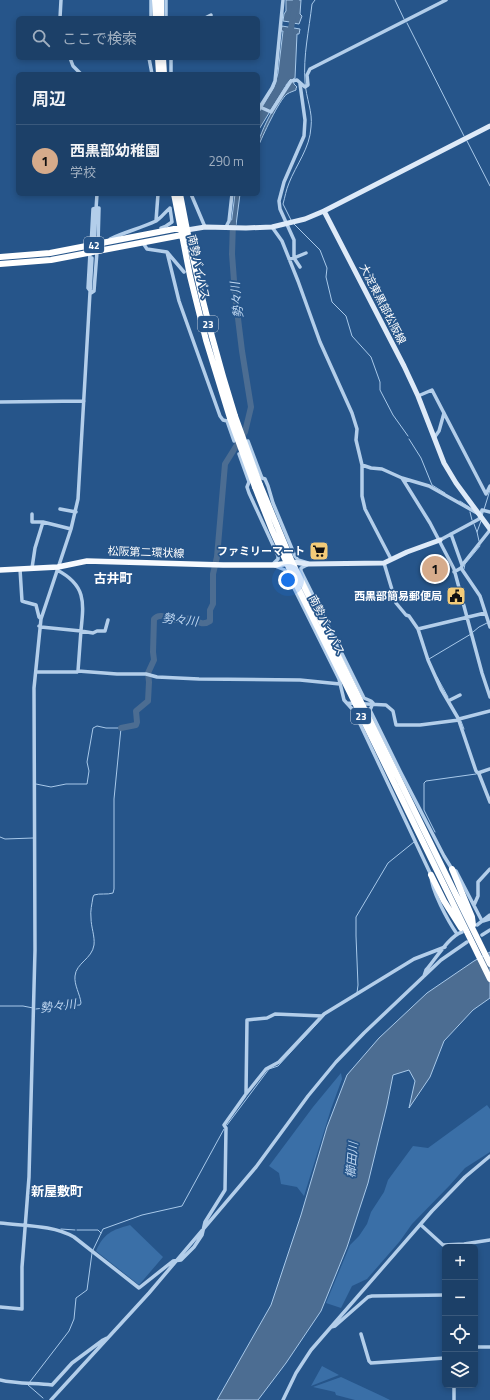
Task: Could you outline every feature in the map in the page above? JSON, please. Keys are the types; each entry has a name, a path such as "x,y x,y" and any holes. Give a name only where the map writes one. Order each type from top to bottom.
{"highway":[{"path":"155,0 156,16"},
{"path":"161,0 161,16"},
{"path":"158,60 159,72"},
{"path":"163,60 164,72"},
{"name":"南勢バイパス","path":"174,196 206,340 232,417 289,563 474,938 490,979"},
{"name":"南勢バイパス","path":"180,196 183,231"},
{"name":"42","path":"0,257 50,253 94,243 109,242 162,232 183,231"},
{"name":"42","path":"0,264 51,260 93,254 144,243 183,231"},
{"path":"452,869 472,917 474,938"},
{"path":"431,875 448,907 464,932 474,938"},
{"name":"南勢バイパス","path":"474,938 490,964"}],"main road":[{"path":"183,231 205,227 272,227 291,223 324,211 490,126"},
{"name":"大淀東黒部松阪線","path":"324,211 404,366 418,396 444,464 456,483 482,514 490,530"},
{"path":"289,563 384,563 440,540"},
{"name":"松阪第二環状線","path":"0,570 57,568 87,561 206,565 274,565 289,563"}],"street":[{"path":"60,16 61,0"},
{"path":"150,0 151,16"},
{"path":"166,0 166,16"},
{"path":"283,0 275,81 260,108 270,112 291,81 297,80 303,87 308,85 307,75 310,70 446,0"},
{"path":"71,60 73,66 79,72"},
{"path":"150,60 152,72"},
{"path":"171,60 171,72"},
{"path":"300,83 305,120 304,136 284,182 279,202 280,209 291,223 294,240 294,258 300,267"},
{"path":"94,243 93,209 96,208 97,196"},
{"path":"156,220 158,196"},
{"path":"192,196 205,227"},
{"path":"227,227 232,196"},
{"path":"94,243 99,208 96,208"},
{"path":"109,242 110,239 156,220 170,208 172,222 161,228 162,232"},
{"path":"272,227 282,241 320,342 352,413 357,429 356,440 362,465 362,496 365,510 391,559"},
{"path":"144,243 147,249 167,252 184,272"},
{"path":"167,252 179,301 220,416 223,420 227,421 234,441"},
{"path":"289,259 306,253"},
{"path":"0,1308 22,1309 22,1267 30,1169 35,950 34,688 41,618 71,529 78,499 91,293 94,291 93,254"},
{"path":"91,293 88,288 93,254"},
{"path":"418,396 432,390 486,494 490,486"},
{"path":"0,402 84,401"},
{"path":"434,438 439,431 444,413"},
{"path":"248,440 262,478 268,486 273,503 295,556 297,559 306,561 308,564 302,568 301,571 364,698 373,703"},
{"path":"238,454 249,482 247,487 249,493 278,556 278,559 274,562 274,565 275,567 285,570 339,679 344,700 354,711 418,842 431,875 431,882 457,934"},
{"path":"362,465 382,469 402,478 428,486 482,514 490,512"},
{"path":"402,478 440,540 454,569 490,697"},
{"path":"60,509 76,512"},
{"path":"32,514 32,522 43,522 71,529"},
{"path":"440,540 479,519 482,514"},
{"path":"32,568 35,548 43,522"},
{"path":"454,572 462,567 490,530"},
{"path":"451,534 462,567 480,596 489,624"},
{"path":"384,563 396,603 418,628 428,660 441,689 460,719 476,771 490,802"},
{"path":"57,568 73,582 81,594 84,608 78,670"},
{"path":"20,569 22,601 36,605 39,617 41,618"},
{"path":"418,628 485,613"},
{"path":"40,626 93,633 97,631 105,631 108,620"},
{"path":"36,672 76,672 78,670 117,674 146,674 157,677 300,680 340,684"},
{"path":"486,685 490,683"},
{"path":"449,700 460,695"},
{"path":"347,703 384,704 393,711 396,725 420,725 460,719 490,711"},
{"path":"373,703 370,710 432,835 452,869 456,871 482,921"},
{"path":"478,773 490,769"},
{"path":"474,905 478,896 478,882 490,869"},
{"path":"477,925 490,915"},
{"path":"482,921 490,919"},
{"path":"51,1400 177,1260 256,1168 320,1081 359,1038 441,960 474,938 490,930"},
{"path":"423,977 426,970 451,939 462,932"},
{"path":"203,1230 205,1222 225,1190 225,1127 246,1094 266,1069 279,1062 322,1016 414,958 445,947"},
{"path":"246,1094 247,1020 267,1018 275,1014 322,1016"},
{"path":"283,1400 303,1361 311,1350 465,1177 490,1156"},
{"path":"0,1223 63,1232 74,1238 139,1288 173,1261 177,1260"},
{"path":"421,1225 442,1244"},
{"path":"464,1244 490,1240"},
{"path":"330,1328 335,1326 368,1297 442,1295"},
{"path":"361,1334 369,1361 371,1363 442,1358"},
{"path":"0,1380 12,1383 29,1382 52,1385 72,1363 103,1340 108,1338"},
{"path":"478,1347 490,1347"},
{"path":"454,1388 454,1400"}],"shaded area":[{"path":"341,1073 342,1079 304,1196 297,1187 281,1184 279,1173 269,1166 313,1107"},
{"path":"487,1105 490,1109 490,1152 465,1168 412,1224 400,1241 367,1279 352,1286 341,1308 326,1303 350,1245 359,1236 367,1224 371,1212 384,1192 388,1180 413,1146 428,1148"},
{"path":"130,1225 163,1257 139,1285 96,1251 102,1240 109,1233"},
{"path":"322,1366 339,1375 311,1386"},
{"path":"341,1377 390,1400 355,1400 336,1395 335,1392 313,1387"}],"water":[{"path":"286,0 301,0 300,14 302,16 299,24 293,23 293,21 283,21 286,11"},
{"path":"282,26 300,29 299,34 297,34 295,78 293,79 294,84 297,87 296,90 287,94 280,103 260,143 260,137 266,123 291,79 260,128 260,111 274,87 278,73 283,31 281,31"},
{"path":"235,196 240,196 236,225 231,225"},
{"name":"櫛田川","path":"490,952 490,998 473,1010 444,1041 430,1077 409,1108 415,1081 409,1070 393,1075 368,1183 347,1247 321,1311 286,1363 258,1400 217,1400 271,1305 301,1215 327,1127 347,1075 379,1038 427,993"}],"waterway":[{"name":"勢々川","path":"290,34 296,0"},
{"path":"291,220 283,204 289,183 308,142 311,127 311,116 305,82 305,62 312,4 315,0"},
{"path":"395,0 404,19"},
{"path":"407,23 464,136"},
{"path":"467,141 490,186"},
{"name":"勢々川","path":"121,728 136,725 136,711 148,701 148,673 154,660 154,619 157,616 162,616 175,620 192,619 203,623 210,621 210,610 213,604 213,574 217,557 225,464 245,432 251,407 235,294 232,254 233,223"},
{"path":"294,224 320,250 327,268 326,277 332,302 346,316 352,336 371,357 380,382 380,390 393,415 408,436"},
{"path":"409,439 421,458 432,485 445,493"},
{"path":"482,516 490,490"},
{"path":"460,501 469,507"},
{"path":"470,512 472,520"},
{"path":"479,541 477,532 481,521"},
{"path":"474,524 477,532"},
{"path":"464,569 465,564 480,546"},
{"path":"473,632 487,623"},
{"path":"429,659 471,634"},
{"path":"437,677 448,697"},
{"path":"461,721 464,729"},
{"name":"勢々川","path":"36,784 51,787 66,784 87,784 89,771 87,762 93,728 97,726 106,728 121,728 114,799 114,889 113,893 96,894 93,897 91,915 94,938 93,950 78,968 75,976 75,983 81,1003 80,1005 36,1009"},
{"path":"435,832 424,810 424,783 426,781 476,774"},
{"path":"0,837 5,839 33,838"},
{"path":"357,993 356,917 388,863 414,842"},
{"name":"勢々川","path":"0,1006 23,1006 33,1008"},
{"path":"227,1125 269,1069 278,1066 325,1015"},
{"path":"93,1250 103,1229 142,1215 182,1206 224,1129"},
{"path":"61,1229 75,1230"},
{"path":"77,1230 98,1230 101,1233"},
{"path":"29,1383 69,1331 74,1319 76,1298 87,1290 92,1253"},
{"path":"28,1385 43,1398"}],"place":[{"name":"ファミリーマート","path":"319,551"},
{"name":"西黒部幼稚園","path":"435,569"},
{"name":"西黒部簡易郵便局","path":"456,596"}],"district":[{"name":"古井町","path":"113,578"},
{"name":"新屋敷町","path":"57,1191"}]}
